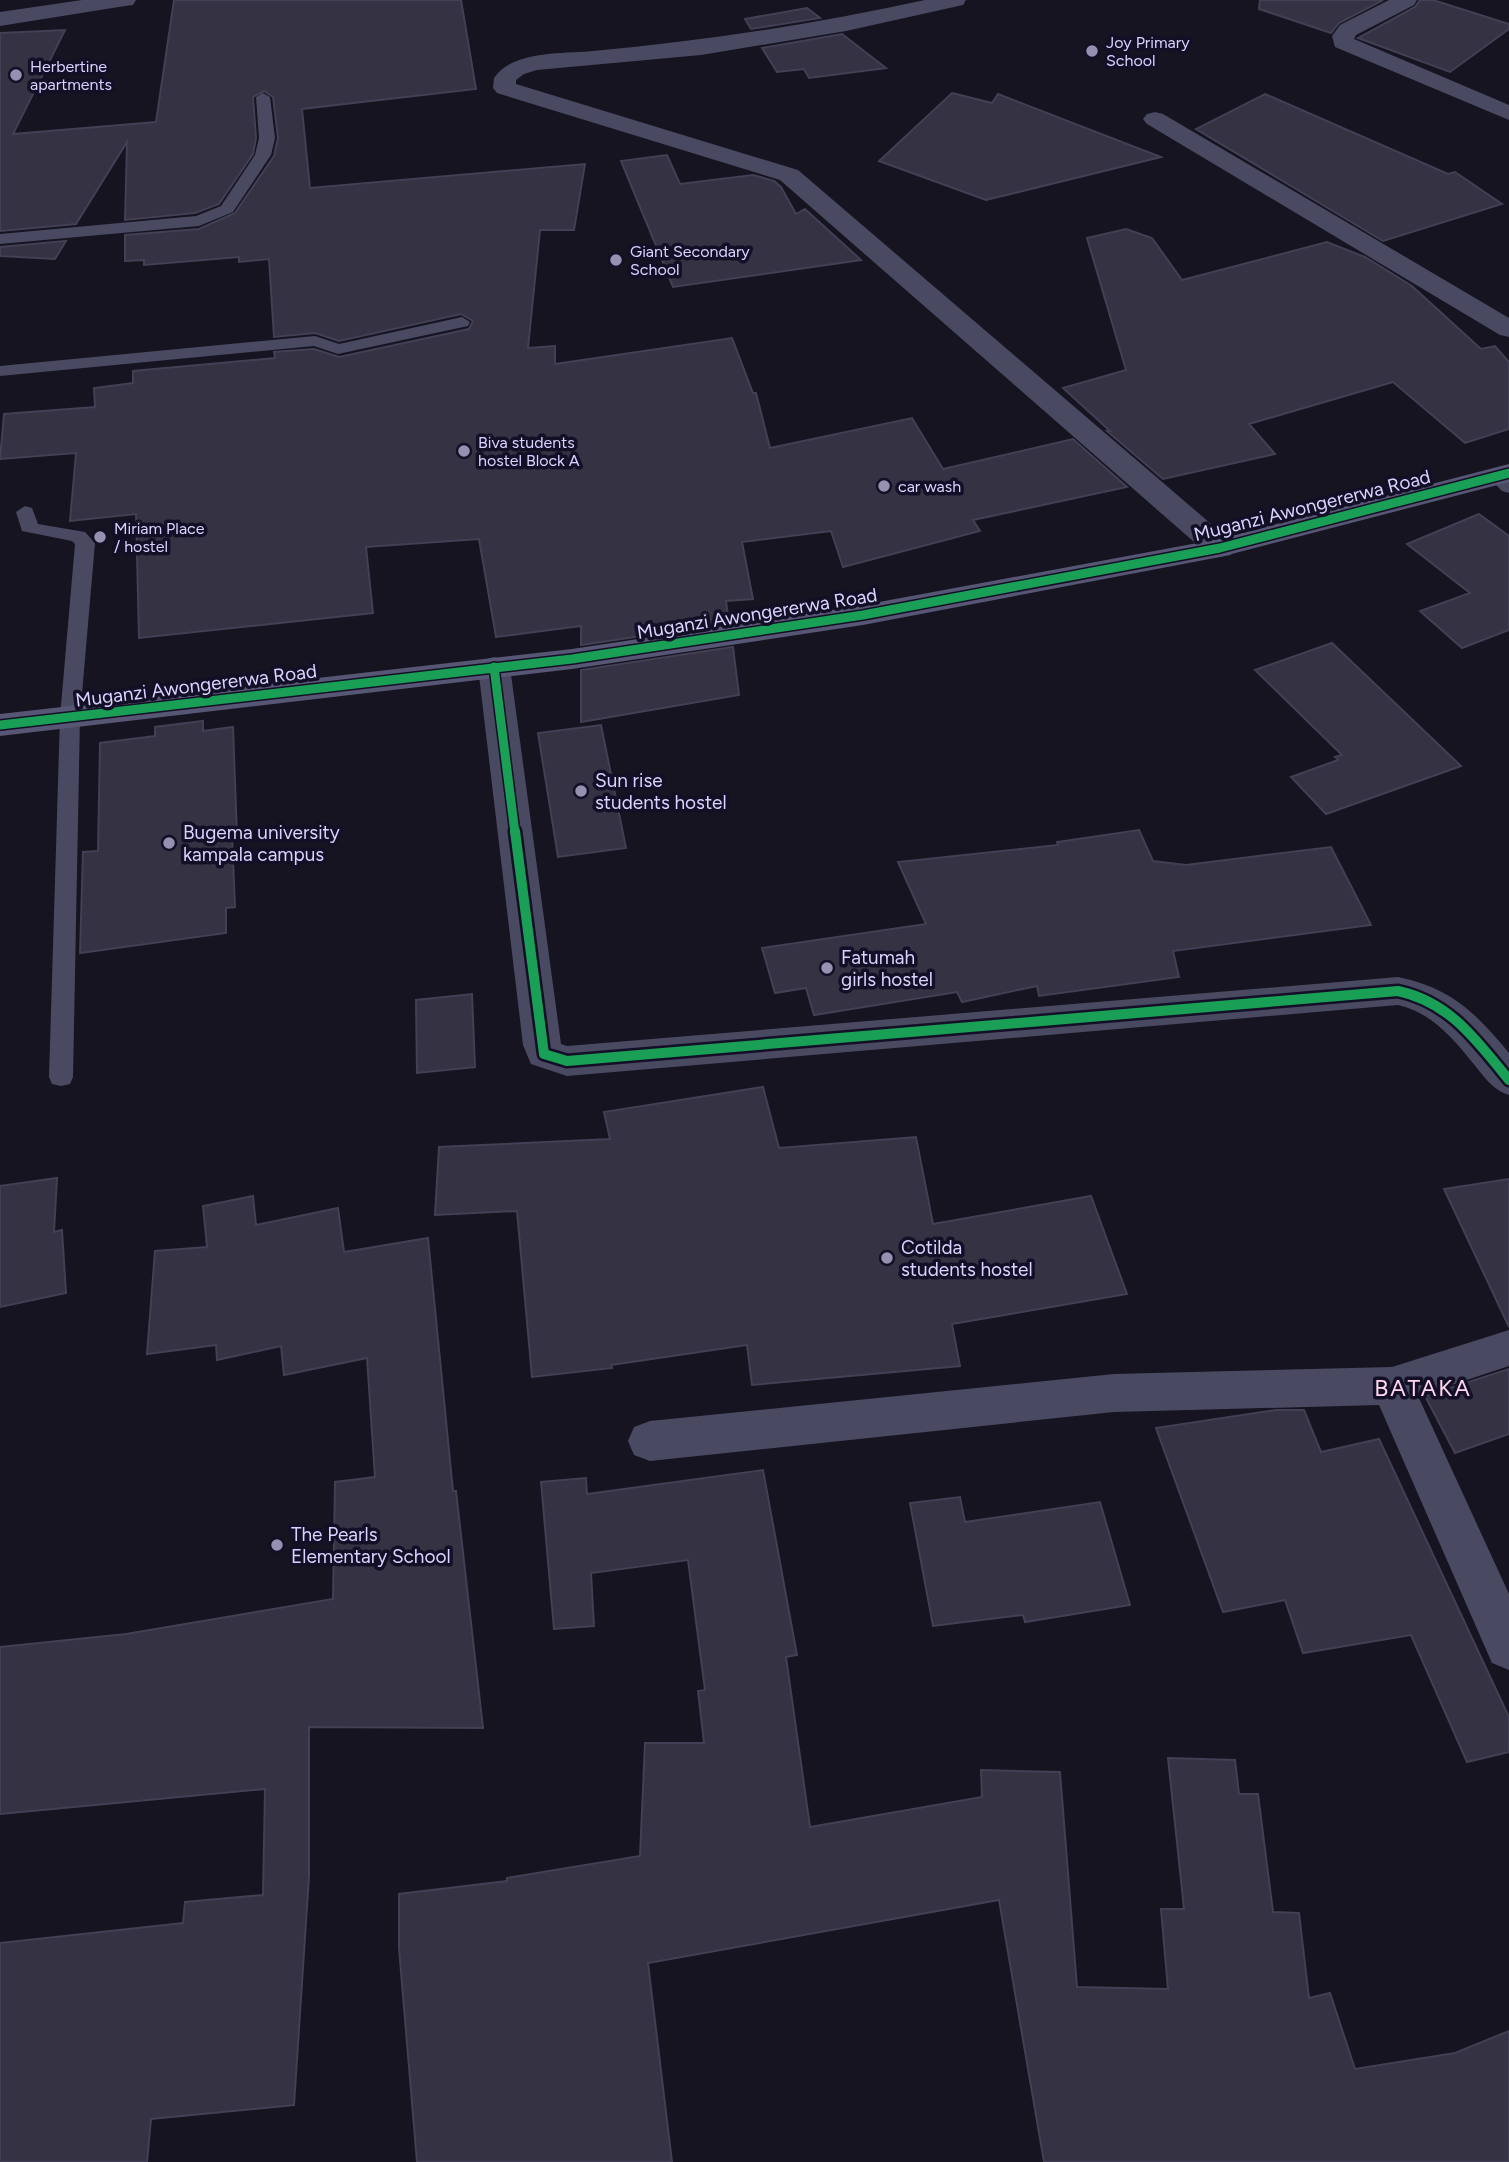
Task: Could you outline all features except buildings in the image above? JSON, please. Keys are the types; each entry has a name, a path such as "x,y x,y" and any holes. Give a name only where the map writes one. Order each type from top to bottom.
{"street":[{"path":"0,19 125,0"},
{"path":"955,0 846,24 701,48 535,63 505,78 505,88 789,176 1220,548"},
{"path":"1406,0 1348,30 1343,36 1343,42 1509,113"},
{"path":"1155,119 1509,328"},
{"name":"Muganzi Awongererwa Road","path":"0,725 494,667 863,615 1220,548 1505,479"},
{"path":"494,667 542,1045 544,1054 550,1058 567,1061 844,1040 1398,991 1412,992 1438,1003 1509,1080"},
{"path":"650,1441 1114,1393 1392,1387 1509,1349"},
{"path":"1392,1387 1509,1647"}],"lane":[{"path":"0,239 200,220 227,209 263,155 267,138 263,97"},
{"path":"0,371 315,341 338,349 462,322"},
{"path":"25,512 29,527 78,536 85,543 71,717 61,1077"}],"cycle path":[{"path":"0,725 572,659 863,615 1220,548 1509,473"},
{"path":"494,667 544,1054 567,1061 1398,991 1416,995 1447,1012 1474,1037 1509,1080"}],"place":[{"name":"Joy Primary School","path":"1092,51"},
{"name":"Herbertine apartments","path":"16,75"},
{"name":"Giant Secondary School","path":"616,260"},
{"name":"Biva students hostel Block A","path":"464,451"},
{"name":"car wash","path":"884,486"},
{"name":"Miriam Place / hostel","path":"100,537"},
{"name":"Sun rise students hostel","path":"581,791"},
{"name":"Bugema university kampala campus","path":"169,843"},
{"name":"Fatumah girls hostel","path":"827,968"},
{"name":"Cotilda students hostel","path":"887,1258"},
{"name":"The Pearls Elementary School","path":"277,1545"}],"district":[{"name":"BATAKA","path":"1423,1388"}]}
